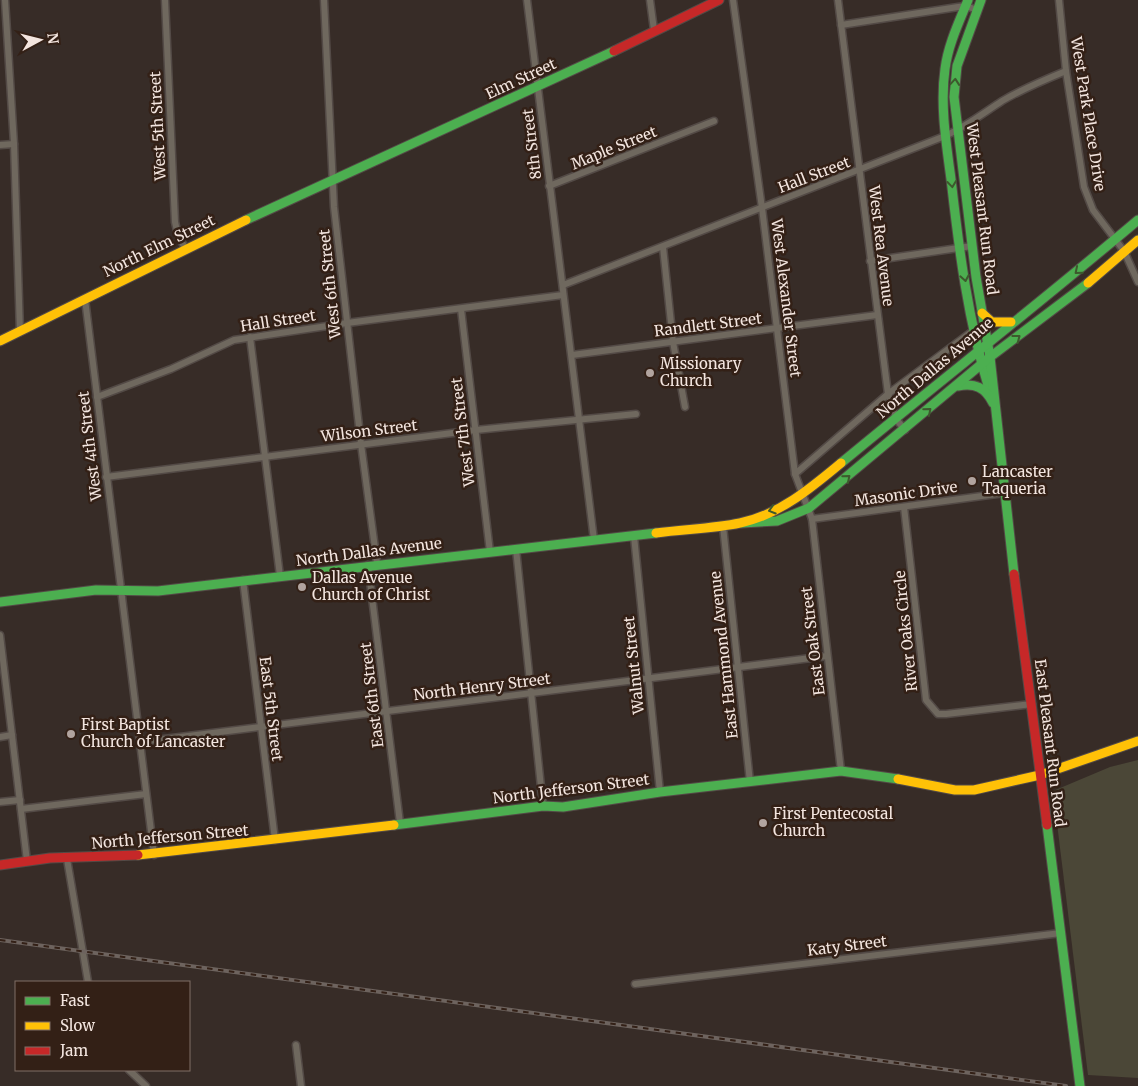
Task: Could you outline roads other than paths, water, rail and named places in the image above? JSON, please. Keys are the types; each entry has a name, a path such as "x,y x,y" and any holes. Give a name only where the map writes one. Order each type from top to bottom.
{"main road":[{"name":"Elm Street","path":"332,179 538,88 719,0"},
{"name":"West Pleasant Run Road","path":"981,0 957,66 954,97 972,246 990,357 994,403"},
{"name":"West Pleasant Run Road","path":"967,3 950,50 944,74 943,109 960,248 977,350 994,403"},
{"name":"North Elm Street","path":"0,341 185,248 332,179"},
{"name":"North Dallas Avenue","path":"0,602 96,590 158,591 373,564 741,523 781,507 802,495 977,350 1064,283 1138,220"},
{"name":"North Dallas Avenue","path":"741,523 763,525 788,518 809,508 905,430 990,357 1074,295 1138,240"},
{"path":"1064,283 1074,295"},
{"path":"982,313 992,322 1012,322"},
{"path":"957,386 974,383 982,386 994,403"},
{"name":"East Pleasant Run Road","path":"994,403 1080,1086"},
{"name":"North Jefferson Street","path":"0,865 50,858 154,855 400,823 543,806 563,807 660,792 841,772 901,779 955,790 988,788 1040,776 1113,748 1138,741"}],"street":[{"path":"5,0 14,144 20,332"},
{"name":"West 5th Street","path":"164,0 176,222 178,235 185,248"},
{"name":"West 6th Street","path":"324,0 332,179 373,564"},
{"name":"8th Street","path":"527,0 563,296"},
{"path":"650,0 654,30"},
{"name":"West Alexander Street","path":"733,0 778,329 795,474 802,495 809,508"},
{"name":"West Rea Avenue","path":"838,0 888,394 896,419 905,430"},
{"name":"West Park Place Drive","path":"1059,0 1066,71 1084,187 1093,210 1124,251 1138,282"},
{"path":"841,24 967,3 977,10"},
{"name":"Hall Street","path":"563,285 958,131 1028,86 1066,71"},
{"name":"Maple Street","path":"549,186 714,121"},
{"path":"0,145 14,144"},
{"path":"870,261 972,246"},
{"path":"663,247 674,342 685,407"},
{"path":"563,296 594,540"},
{"name":"Hall Street","path":"97,397 155,376 234,340 347,323 563,296"},
{"name":"West 4th Street","path":"85,299 154,855"},
{"name":"West 7th Street","path":"461,309 490,552"},
{"name":"Randlett Street","path":"572,355 877,315"},
{"name":"North Dallas Avenue","path":"795,474 888,394 974,330"},
{"path":"250,337 280,576"},
{"name":"Wilson Street","path":"106,477 476,430 636,414"},
{"name":"Masonic Drive","path":"812,519 1004,493"},
{"name":"River Oaks Circle","path":"904,507 926,700 938,714 1032,704"},
{"name":"East Oak Street","path":"809,508 812,519 841,772"},
{"name":"East Hammond Avenue","path":"723,526 736,666 750,782"},
{"name":"Walnut Street","path":"634,536 660,792"},
{"path":"516,549 543,806"},
{"name":"East 6th Street","path":"373,564 386,712 400,823"},
{"name":"East 5th Street","path":"243,580 275,840"},
{"path":"0,636 2,669 27,861"},
{"name":"North Henry Street","path":"140,742 261,725 386,712 648,677 828,656"},
{"path":"0,737 12,735"},
{"path":"21,809 146,794"},
{"path":"0,802 20,800"},
{"path":"67,859 88,981"},
{"name":"Katy Street","path":"636,984 1061,933"},
{"path":"296,1046 301,1086"},
{"path":"130,1071 146,1086"}],"railway":[{"path":"0,940 1066,1086"}],"place":[{"name":"Missionary Church","path":"650,373"},
{"name":"Lancaster Taqueria","path":"972,481"},
{"name":"Dallas Avenue Church of Christ","path":"302,587"},
{"name":"First Baptist Church of Lancaster","path":"71,734"},
{"name":"First Pentecostal Church","path":"763,823"}]}
